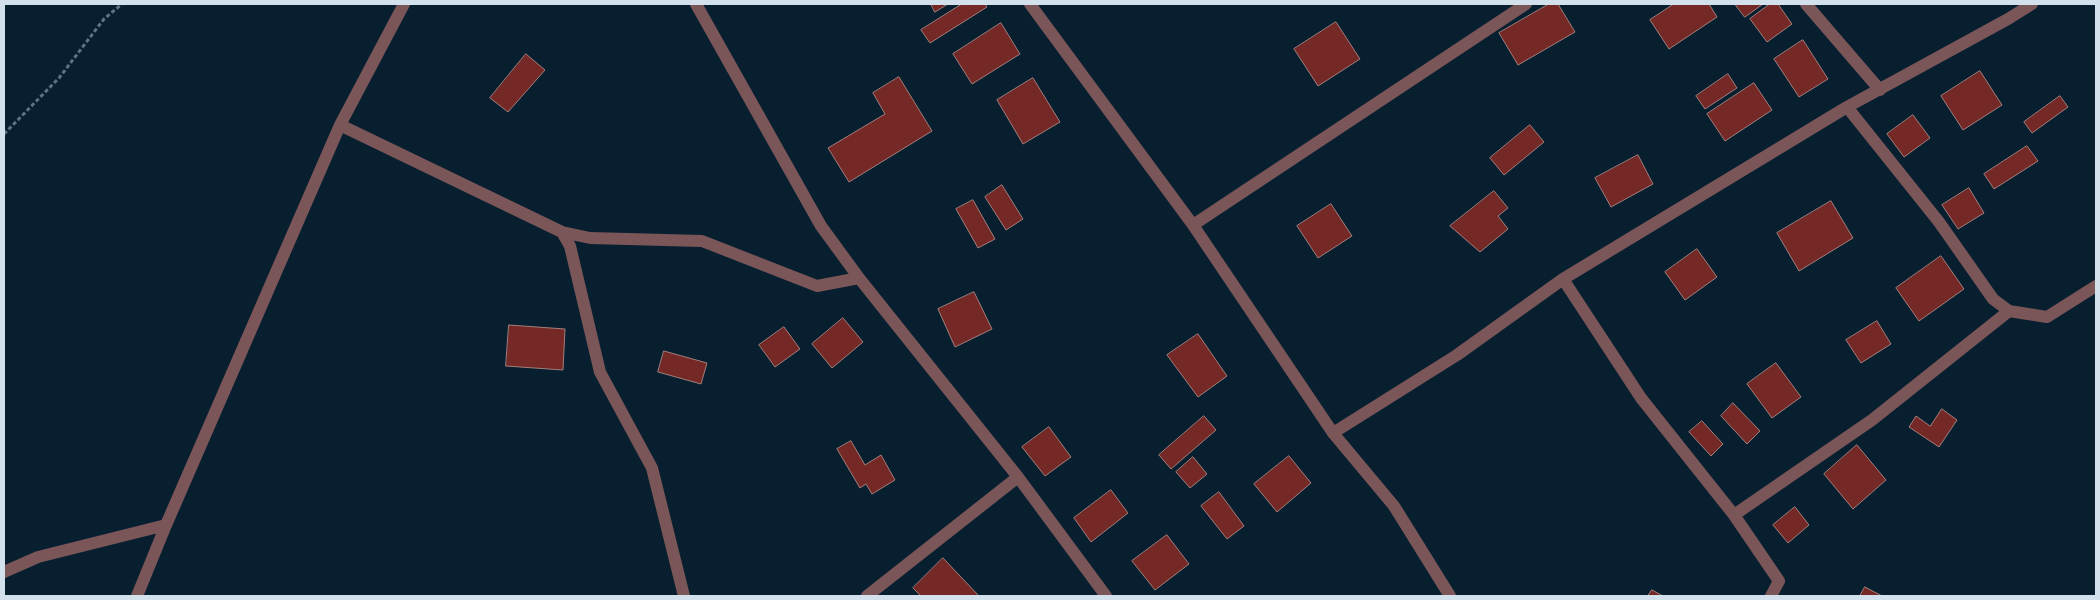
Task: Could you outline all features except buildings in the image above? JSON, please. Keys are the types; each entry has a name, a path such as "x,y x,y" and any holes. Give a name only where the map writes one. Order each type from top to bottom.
{"street":[{"path":"137,596 340,124 404,4"},
{"path":"696,4 821,226 859,278 1018,477 1106,596"},
{"path":"1030,4 1193,225 1333,433 1394,506 1450,596"},
{"path":"1193,225 1526,4"},
{"path":"1806,4 1880,90"},
{"path":"1333,433 1457,354 1563,279 1847,107 2032,4"},
{"path":"1847,107 1939,222 1993,299 2009,311 2046,317 2096,286"},
{"path":"340,124 562,232 590,238 702,241 817,286 859,278"},
{"path":"562,232 570,246 600,372 652,468 684,596"},
{"path":"1563,279 1642,398 1734,515 1779,581 1771,596"},
{"path":"1734,515 1872,420 2009,311"},
{"path":"867,596 1018,477"},
{"path":"4,572 38,557 166,526"}],"path":[{"path":"4,134 59,78 104,19 122,4"}]}
